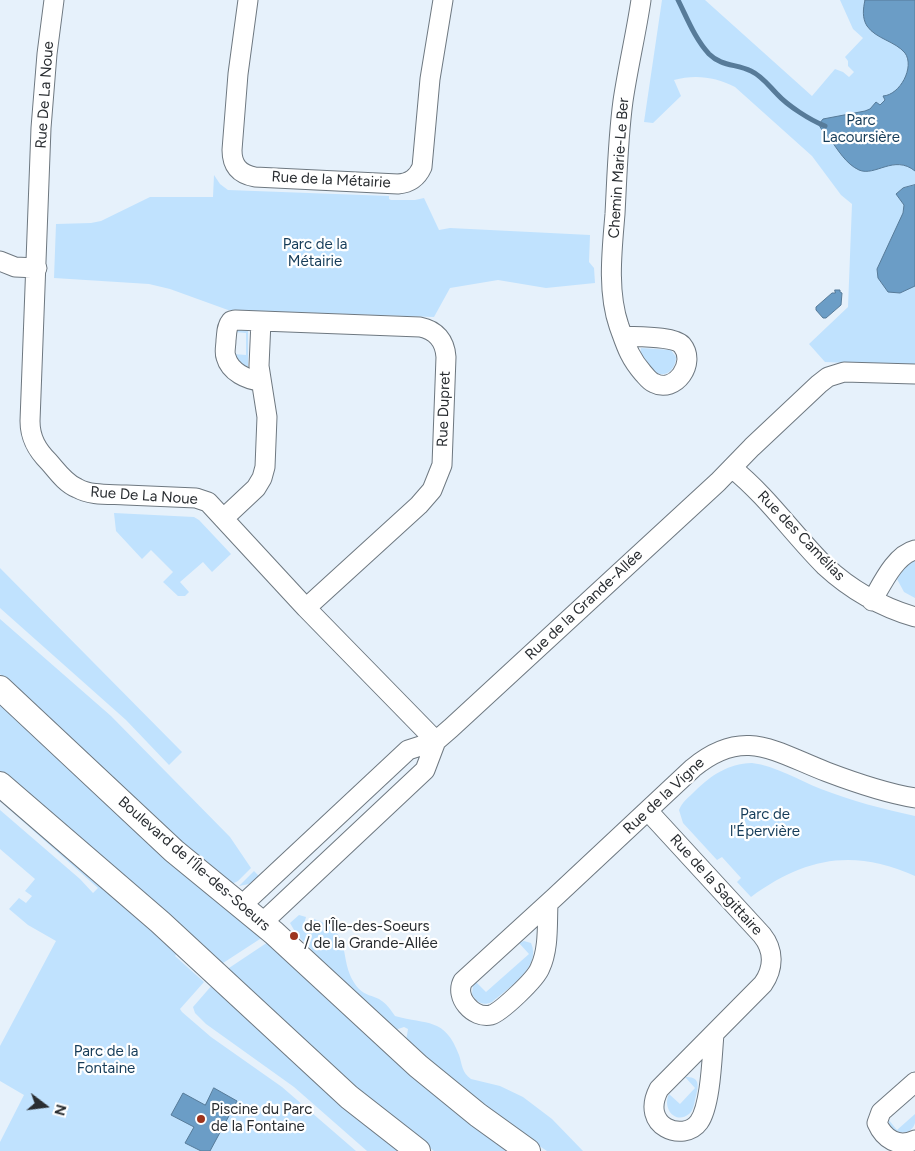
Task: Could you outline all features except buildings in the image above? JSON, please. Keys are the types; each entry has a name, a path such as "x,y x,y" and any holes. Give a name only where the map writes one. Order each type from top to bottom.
{"street":[{"name":"Rue De La Noue","path":"54,0 47,54 42,122 30,421 31,433 38,450 68,483 83,491 106,494 200,498 208,502 306,608 436,741"},
{"name":"Rue de la Métairie","path":"248,0 238,74 232,150 233,161 238,169 254,177 398,184 416,178 422,167 430,80 443,0"},
{"name":"Chemin Marie-Le Ber","path":"623,336 614,303 612,263 623,102 640,0"},
{"path":"0,262 15,267 36,268"},
{"name":"Rue Dupret","path":"261,381 251,380 238,372 229,363 225,354 229,323 235,320 423,328 437,334 443,342 446,352 442,465 432,490 419,505 306,608"},
{"path":"224,518 256,488 264,473 267,417 259,366 261,321"},
{"name":"Rue de la Grande-Allée","path":"242,906 408,750 436,741 828,377 852,372 915,374"},
{"name":"Rue des Camélias","path":"732,468 752,486 827,567 842,580 887,608 915,617"},
{"path":"872,600 894,566 906,554 915,550"},
{"name":"Boulevard de l'Île-des-Soeurs","path":"0,688 174,851 262,923 440,1085 528,1151"},
{"name":"Rue de la Grande-Allée","path":"262,923 425,770 436,741"},
{"name":"Rue de la Vigne","path":"548,904 546,946 538,974 496,1013 488,1016 475,1012 464,1002 461,996 460,988 463,981 702,760 724,749 748,745 771,748 857,784 915,798"},
{"path":"0,784 160,922 349,1097 418,1151"},
{"name":"Rue de la Sagittaire","path":"648,811 762,935 770,951 770,968 763,984 659,1089 653,1106 656,1118 662,1125 670,1129 682,1131 693,1127 701,1119 710,1084 714,1034"},
{"path":"915,1082 881,1112 877,1123 884,1135 892,1141 902,1143 915,1140"}],"green space":[{"name":"Parc Lacoursière","path":"662,0 705,0 812,96 835,69 849,77 854,72 848,66 848,61 845,57 863,38 853,29 840,0 915,0 915,366 825,362 809,344 848,307 852,204 841,195 812,156 735,87 713,79 690,77 674,80 681,96 653,123 644,122"},
{"name":"Parc de la Métairie","path":"214,175 220,184 228,190 389,196 391,200 424,198 439,230 450,228 590,235 589,262 594,268 595,283 546,288 498,280 450,288 434,317 228,310 170,289 149,284 54,278 56,224 101,221 150,197 213,197"},
{"path":"235,329 248,330 248,367 239,365 234,354 246,355 246,333 235,332"},
{"path":"641,348 671,350 676,357 673,368 663,374 655,372 640,354"},
{"path":"114,513 194,517 231,554 212,572 203,562 180,582 189,592 185,596 178,596 163,582 173,572 151,550 142,559 116,531"},
{"path":"915,559 915,598 904,592 897,579 907,564"},
{"path":"0,568 182,752 169,765 126,720 0,608"},
{"path":"0,619 111,716 230,837 251,868 238,881 232,884 212,870 0,674"},
{"path":"0,702 263,937 220,965 116,871 0,771"},
{"name":"Parc de l'Épervière","path":"752,763 778,770 844,797 879,808 915,816 915,876 892,867 871,862 830,861 790,873 751,897 737,882 741,878 722,857 717,860 683,823 679,810 682,804 701,785 714,775 727,768"},
{"name":"Parc de la Fontaine","path":"0,797 178,952 175,956 204,982 180,1009 182,1012 211,1037 282,1087 356,1151 0,1151 0,1142 24,1095 0,1081 0,1046 56,941 28,925 9,909 19,898 26,903 32,896 25,891 35,879 0,849 0,810 80,879 93,893 98,888 0,801"},
{"path":"254,871 259,876 249,884 239,886"},
{"path":"299,915 306,917 304,924 306,928 312,926 310,918 335,930 343,947 352,978 361,991 382,1001 395,1016 426,1022 441,1028 454,1043 468,1077 500,1086 523,1097 552,1119 583,1151 547,1151 504,1123 406,1041 408,1029 404,1027 395,1030 310,953 312,950 297,935 290,923"},
{"path":"524,941 531,943 533,952 528,969 514,984 492,1002 483,1004 478,1002 472,994 473,986 476,982 486,992 529,954 519,943"},
{"path":"268,942 511,1151 434,1151 356,1091 226,970"},
{"path":"213,984 402,1151 367,1151 294,1087 206,1024 195,1013 193,1007"},
{"path":"685,1077 694,1078 698,1084 697,1091 694,1106 689,1114 679,1117 671,1113 667,1105 667,1099 669,1094 680,1104 695,1088"},
{"path":"915,1114 915,1123 909,1131 896,1131 889,1124 888,1119 897,1130"}],"shaded area":[{"path":"865,0 915,0 915,171 907,166 900,165 892,165 872,171 859,170 843,156 819,124 823,119 865,111 870,109 876,102 880,105 885,100 883,96 895,91 900,86 907,72 908,59 905,53 875,34 867,26 863,13"},
{"path":"915,185 915,286 900,293 888,292 878,278 877,269 903,213 904,205 896,194 903,188"},
{"path":"835,290 840,290 842,293 841,305 826,318 823,318 816,310 816,307 832,293 835,293"},
{"path":"214,1088 237,1101 210,1151 201,1151 185,1143 194,1127 171,1115 183,1093 205,1105"}],"waterway":[{"path":"678,0 695,35 709,54 719,61 755,73 793,108 825,126"}],"place":[{"name":"de l'Île-des-Soeurs / de la Grande-Allée","path":"294,936"},
{"name":"Piscine du Parc de la Fontaine","path":"201,1119"}]}
